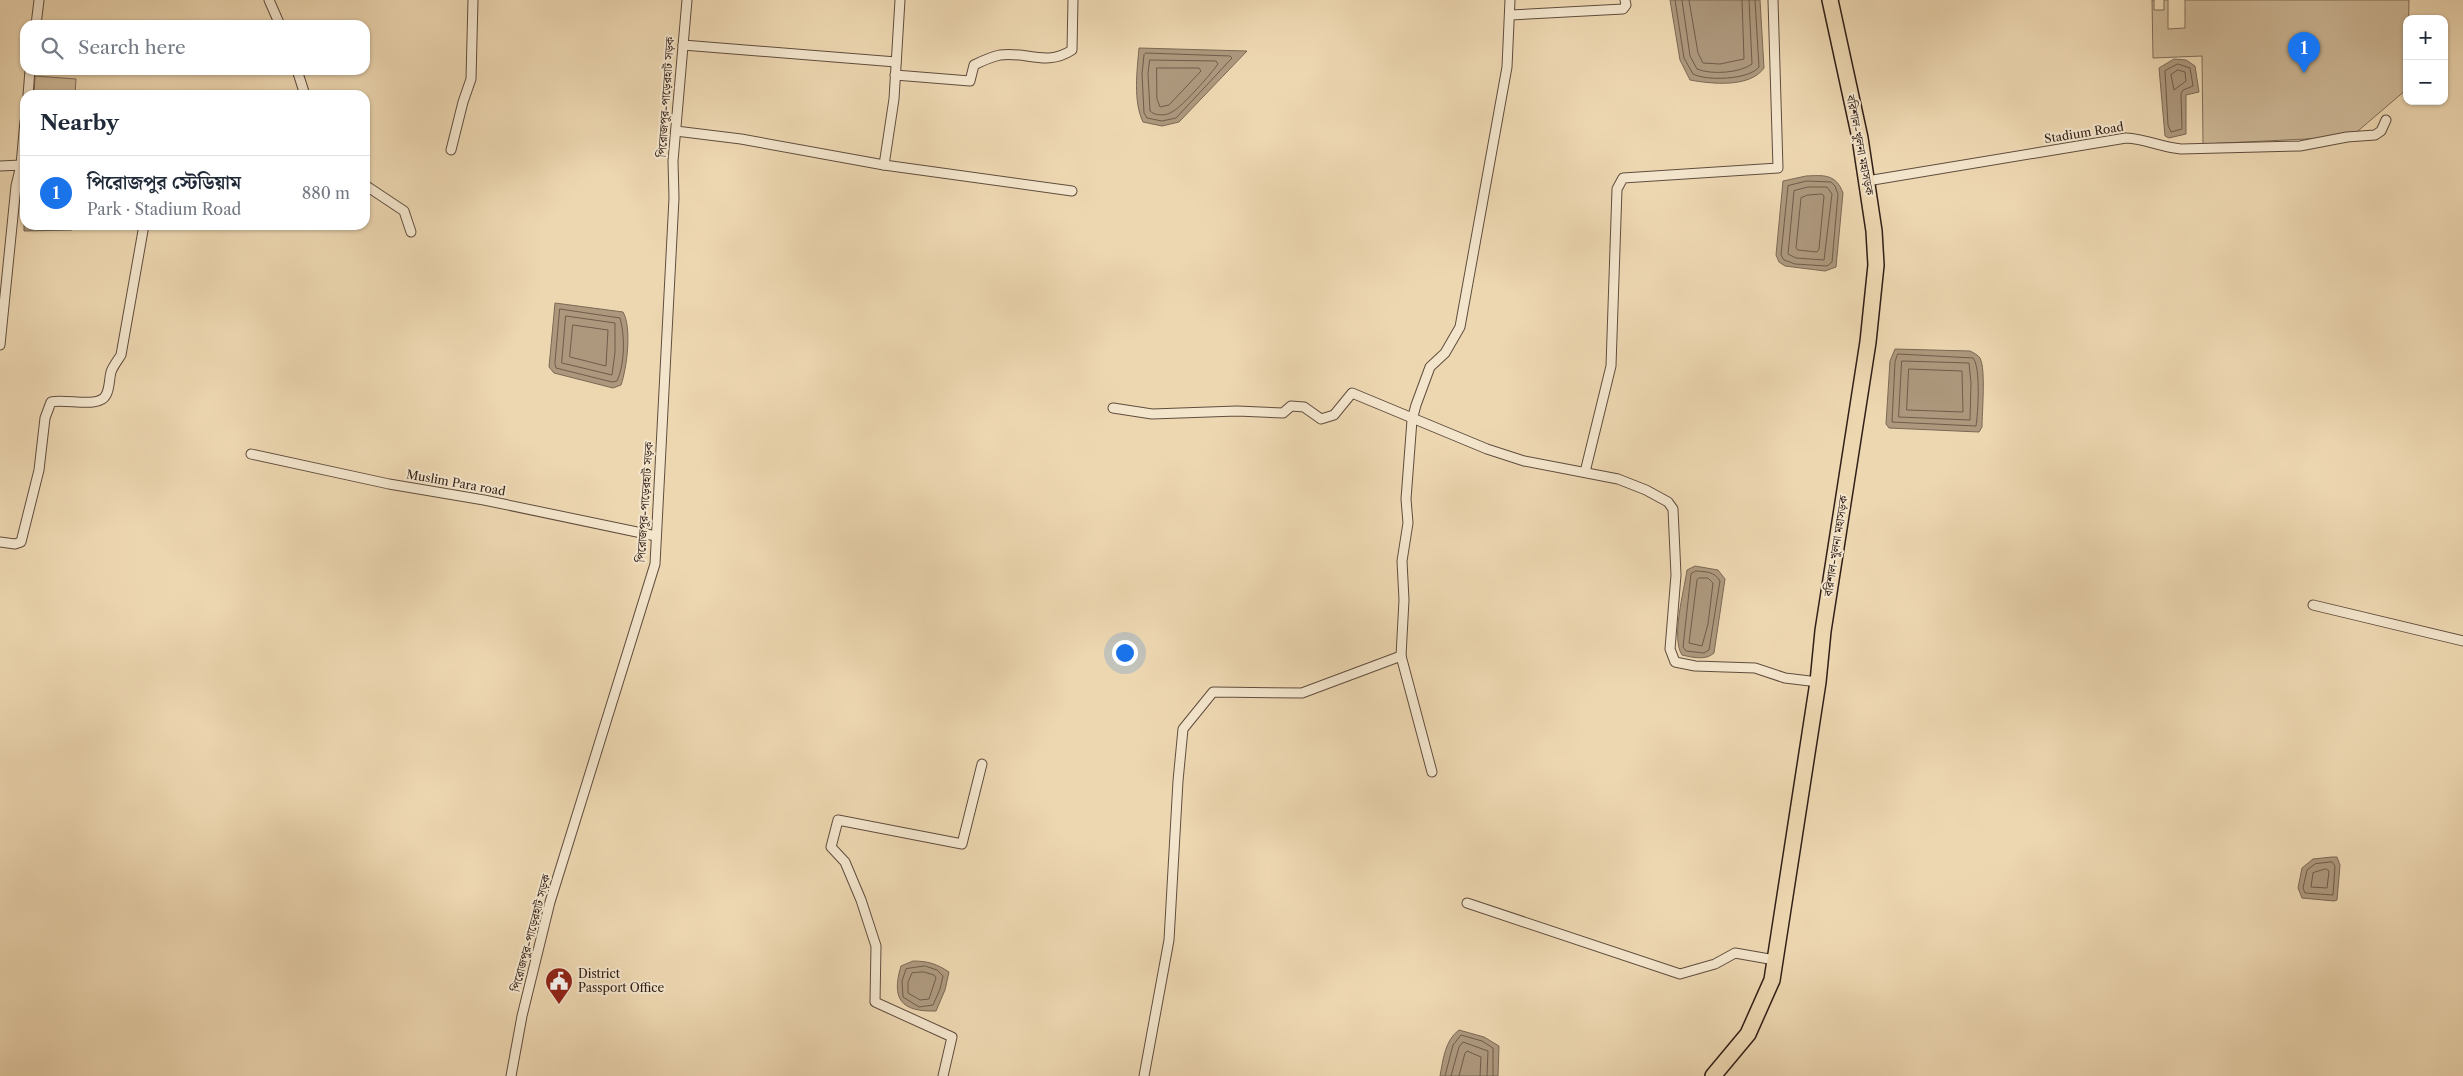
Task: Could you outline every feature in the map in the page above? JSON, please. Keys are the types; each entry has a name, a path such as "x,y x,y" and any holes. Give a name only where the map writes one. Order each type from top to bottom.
{"highway":[{"name":"বরিশাল-খুলনা মহাসড়ক","path":"1713,1076 1748,1034 1772,980 1868,342 1876,265 1874,231 1860,138 1830,0"}],"street":[{"path":"37,20 39,0"},
{"path":"269,0 278,20"},
{"path":"451,150 463,102 471,80 473,0"},
{"name":"পিরোজপুর-পাড়েরহাট সড়ক","path":"511,1076 522,1016 550,902 655,564 674,198 673,161 688,0"},
{"path":"884,164 895,75 900,0"},
{"path":"895,75 970,82 974,65 1001,55 1047,59 1062,56 1072,50 1072,0"},
{"path":"1432,772 1400,656 1404,600 1402,561 1408,523 1406,499 1412,420 1423,382 1430,366 1445,353 1460,328 1506,75 1510,0"},
{"path":"1510,15 1622,9 1626,5 1625,0"},
{"path":"1584,472 1610,366 1617,189 1623,178 1778,168 1773,0"},
{"path":"683,45 896,62"},
{"path":"28,90 30,75"},
{"path":"299,75 303,90"},
{"name":"Stadium Road","path":"1867,181 2126,138 2144,139 2164,147 2181,149 2300,146 2347,137 2375,135 2381,131 2386,120"},
{"path":"676,132 741,139 884,164 1072,191"},
{"path":"0,166 20,165"},
{"path":"0,345 16,186 20,174"},
{"path":"370,188 404,211 411,232"},
{"path":"0,542 15,544 20,542 22,538 39,470 45,418 51,402 68,400 100,402 106,396 112,371 121,355 143,230"},
{"path":"1113,408 1152,414 1237,411 1283,413 1291,406 1304,407 1321,419 1334,415 1352,393 1412,420 1524,461 1618,479 1646,490 1668,502 1673,509 1676,575 1670,649 1675,662 1695,666 1755,668 1785,678 1818,682"},
{"name":"Muslim Para road","path":"251,454 389,484 484,500 656,536"},
{"path":"2313,605 2463,641"},
{"path":"1144,1076 1169,940 1178,781 1183,729 1213,692 1302,694 1400,656"},
{"path":"943,1076 952,1037 875,1002 876,946 861,900 845,862 831,847 838,820 962,844 982,764"},
{"path":"1467,903 1680,974 1715,964 1735,953 1776,960"}],"shaded area":[{"path":"2152,0 2154,0 2154,10 2164,10 2164,0 2168,0 2168,29 2185,28 2185,0 2409,0 2409,15 2403,15 2403,92 2358,131 2347,137 2203,144 2202,56 2153,58"},
{"path":"35,76 76,79 75,90 34,90"}],"water":[{"path":"1670,0 1760,0 1764,68 1750,79 1740,82 1709,83 1690,80 1680,60"},
{"path":"1139,48 1247,51 1179,122 1162,126 1143,122 1140,114 1136,86"},
{"path":"2174,59 2186,60 2195,66 2199,92 2186,95 2186,134 2169,138 2165,136 2159,68"},
{"path":"1806,176 1829,177 1837,182 1843,193 1836,267 1825,271 1785,266 1779,262 1776,255 1783,181"},
{"path":"24,230 72,230 24,231"},
{"path":"555,303 623,312 626,319 628,348 621,385 613,388 554,373 549,367"},
{"path":"1895,349 1970,351 1978,356 1982,364 1983,381 1982,427 1979,432 1889,428 1886,424 1890,361"},
{"path":"1695,566 1718,570 1725,579 1714,653 1703,658 1682,655 1678,638 1679,614 1687,570"},
{"path":"2337,857 2340,865 2337,900 2302,898 2298,888 2302,868 2313,859"},
{"path":"913,961 932,964 949,972 945,990 936,1011 914,1009 907,1006 898,995 898,977 901,966"},
{"path":"1459,1030 1484,1037 1499,1046 1498,1076 1440,1076 1448,1045 1454,1034"}],"place":[{"name":"পিরোজপুর স্টেডিয়াম","path":"2304,73"},
{"name":"District Passport Office","path":"559,1005"}]}
